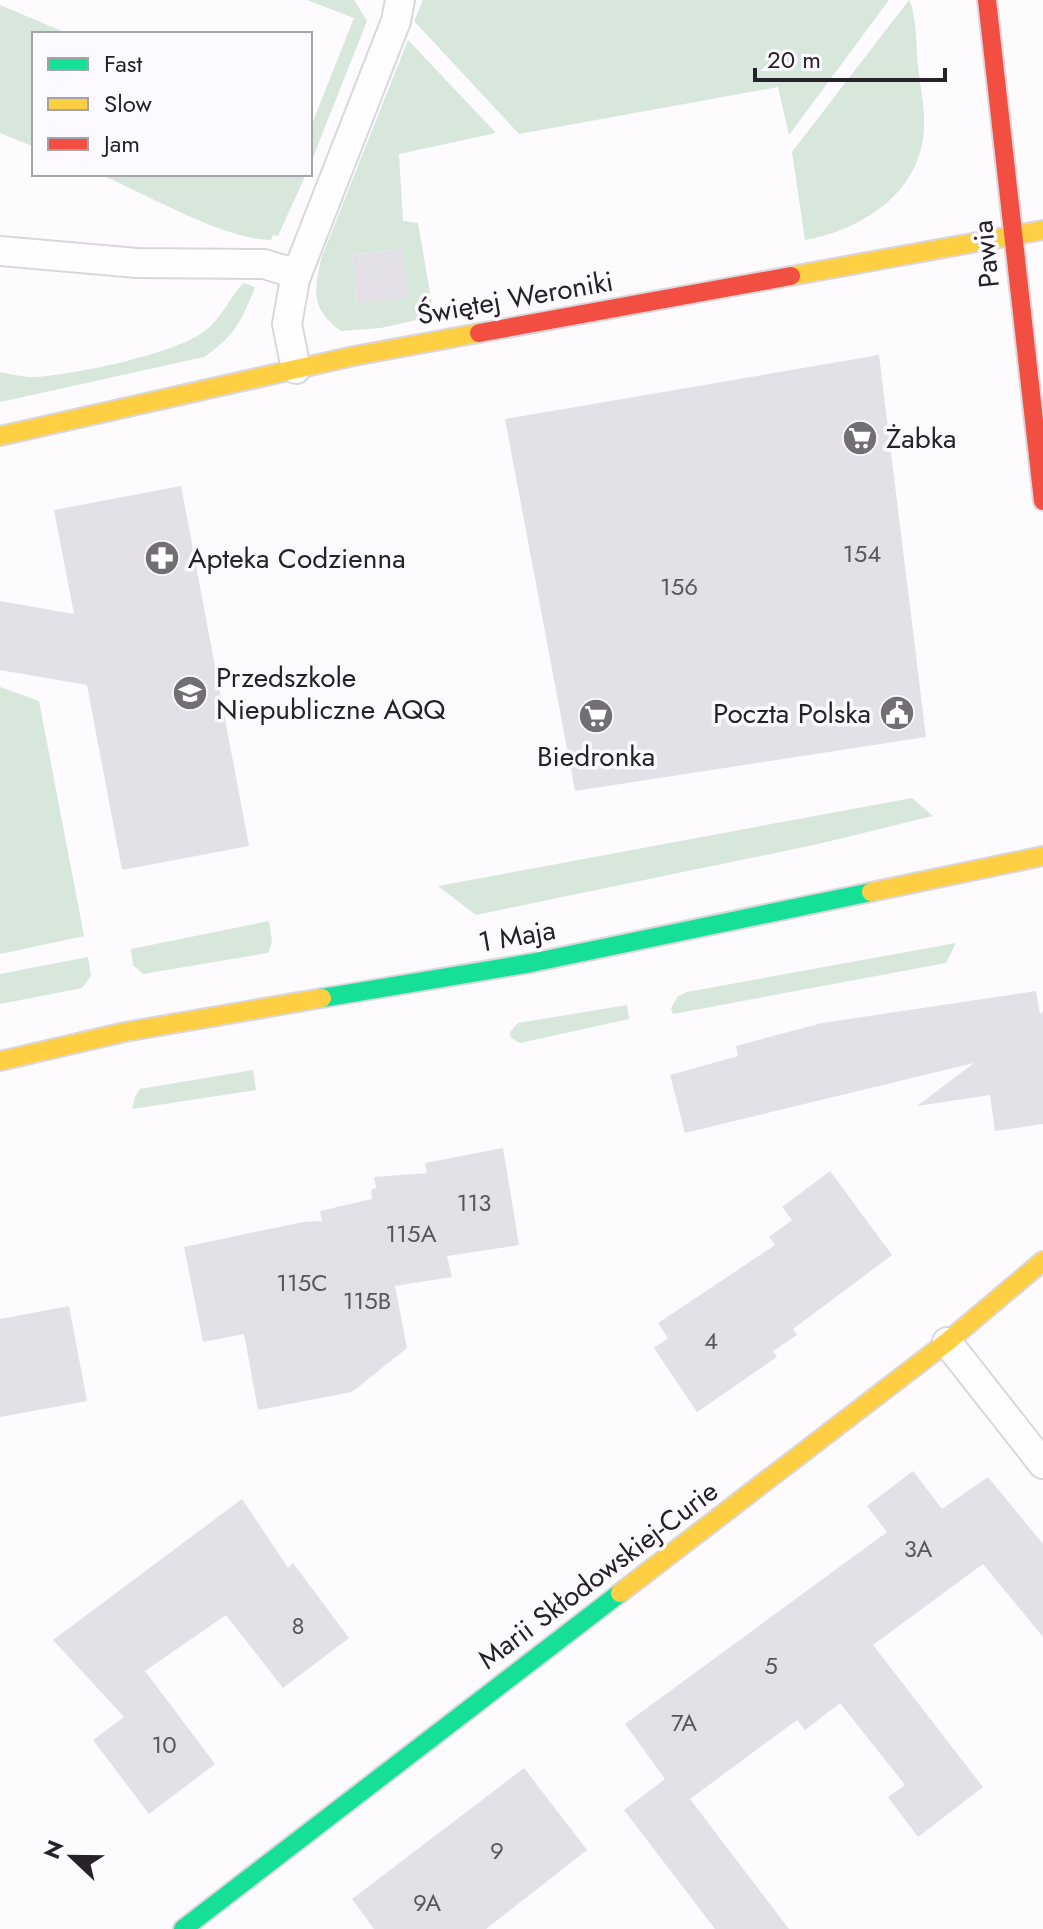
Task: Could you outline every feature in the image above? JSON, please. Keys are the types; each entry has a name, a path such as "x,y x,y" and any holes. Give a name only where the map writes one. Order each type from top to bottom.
{"street":[{"name":"Pawia","path":"987,0 1043,501"},
{"name":"Świętej Weroniki","path":"0,436 354,356 1043,230"},
{"name":"1 Maja","path":"0,1061 125,1032 531,963 1043,856"},
{"name":"Marii Skłodowskiej-Curie","path":"183,1929 986,1312 1043,1261"}],"lane":[{"path":"296,369 287,324 290,297 396,21 400,0"},
{"path":"0,251 137,263 264,264 297,274"},
{"path":"947,1342 1043,1464"}],"green space":[{"path":"307,0 354,0 367,21 312,160 312,124 354,18"},
{"path":"423,0 889,0 789,135 778,87 519,134 414,21"},
{"path":"909,0 915,22 924,119 921,150 913,171 885,204 867,217 826,235 805,240 792,152"},
{"path":"0,5 64,32 32,32 32,146 0,133"},
{"path":"408,40 496,133 399,154 403,221 418,223 434,316 381,328 341,331 324,315 317,299 321,259","holes":["402,249 357,303 352,255"]},
{"path":"103,176 305,176 278,236 273,235 271,240 231,232"},
{"path":"244,283 255,287 241,318 230,335 204,357 0,402 0,372 32,377 75,372 150,355 192,339 212,325"},
{"path":"0,687 39,701 84,936 0,954"},
{"path":"912,798 933,816 814,845 476,915 438,886"},
{"path":"269,921 272,942 268,953 143,974 133,965 131,949"},
{"path":"956,943 946,963 673,1014 671,1008 678,996 687,992"},
{"path":"88,957 91,976 82,988 0,1004 0,974"},
{"path":"627,1005 629,1019 520,1043 511,1038 510,1032 518,1023"},
{"path":"253,1070 256,1090 132,1109 140,1089"}],"building":[{"path":"403,249 408,298 357,303 352,255"},
{"path":"879,355 926,737 575,791 505,419"},
{"path":"181,486 249,846 122,870 87,685 0,670 0,601 74,614 54,510"},
{"path":"1036,991 1040,1014 1043,1011 1043,1124 995,1131 990,1095 917,1106 974,1063 685,1133 670,1075 738,1056 736,1046 822,1023"},
{"path":"503,1148 519,1245 447,1256 452,1277 395,1286 407,1348 352,1392 258,1410 244,1334 203,1342 184,1247 303,1222 322,1221 320,1211 372,1199 371,1190 376,1188 374,1177 427,1173 425,1163"},
{"path":"830,1171 892,1255 793,1329 797,1335 773,1351 777,1357 697,1412 654,1348 668,1338 658,1323 775,1245 769,1237 792,1220 782,1207"},
{"path":"69,1306 87,1401 0,1417 0,1319"},
{"path":"913,1471 942,1509 988,1477 1043,1544 1043,1637 983,1564 873,1645 983,1787 918,1837 888,1797 905,1785 840,1703 805,1730 797,1720 690,1799 789,1929 715,1929 624,1810 665,1779 625,1724 887,1532 867,1506"},
{"path":"242,1499 288,1568 293,1563 349,1638 283,1688 226,1615 145,1671 215,1764 149,1814 93,1740 124,1717 53,1640"},
{"path":"524,1768 587,1850 486,1929 374,1929 352,1899"}],"traffic: fast":[{"path":"322,998 531,963 871,892"},
{"path":"183,1929 620,1593"}],"traffic: slow":[{"path":"791,276 1043,230"},
{"path":"0,436 354,356 479,333"},
{"path":"871,892 1043,856"},
{"path":"0,1061 125,1032 322,998"},
{"path":"620,1593 947,1342 1043,1261"}],"traffic: jam":[{"path":"987,0 1043,501"},
{"path":"479,333 791,276"}],"place":[{"name":"Żabka","path":"860,438"},
{"name":"Apteka Codzienna","path":"162,558"},
{"name":"Przedszkole Niepubliczne AQQ","path":"190,693"},
{"name":"Poczta Polska","path":"897,713"},
{"name":"Biedronka","path":"596,716"}]}
